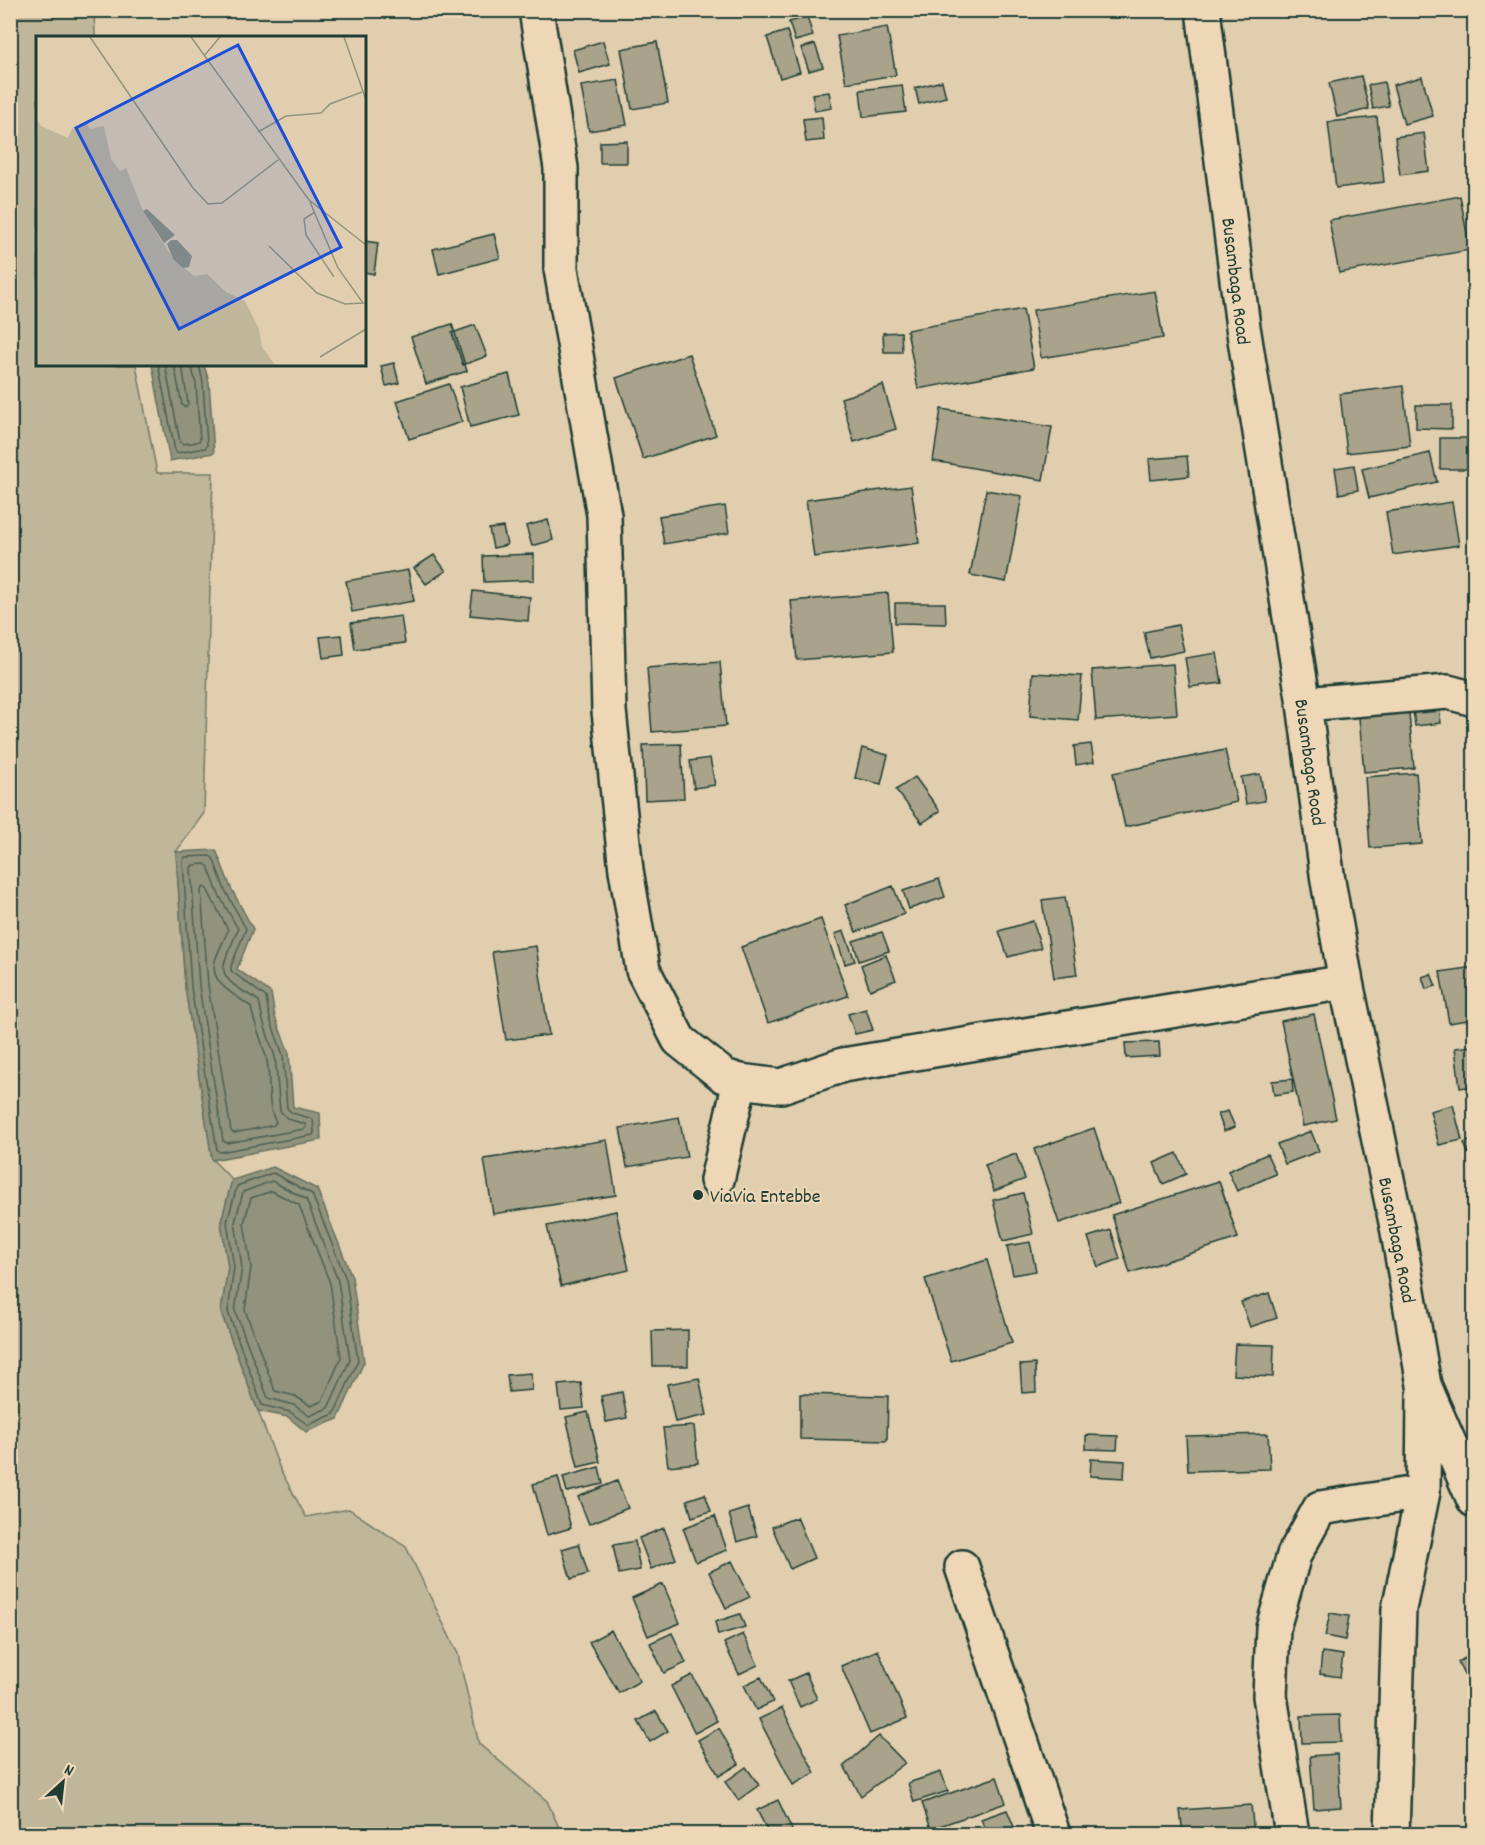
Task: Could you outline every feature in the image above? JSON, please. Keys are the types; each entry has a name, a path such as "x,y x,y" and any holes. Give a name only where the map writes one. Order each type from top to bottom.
{"street":[{"path":"536,10 561,168 561,269 604,515 609,711 626,870 643,970 679,1040 724,1076 740,1081 781,1086 843,1065 1346,982"},
{"name":"Busambaga Road","path":"1203,10 1243,327 1304,704 1328,882 1346,982 1398,1232 1424,1385 1474,1500"},
{"path":"1304,704 1448,692 1474,699"},
{"path":"717,1180 740,1081"},
{"path":"1392,1834 1399,1609 1423,1492 1424,1385"},
{"path":"1292,1834 1270,1696 1273,1628 1294,1555 1320,1508 1423,1492"},
{"path":"962,1568 1053,1834"}],"shaded area":[{"path":"94,10 95,36 36,36 36,366 136,366 157,473 213,473 204,813 176,852 185,987 212,1159 232,1180 221,1222 228,1267 221,1313 280,1469 306,1517 349,1509 406,1547 458,1654 479,1744 547,1801 562,1834 11,1834 10,11"}],"water":[{"path":"152,366 204,366 209,382 214,453 170,461"},
{"path":"216,850 231,888 253,929 237,969 271,993 275,1017 289,1053 293,1107 320,1113 321,1140 212,1160 185,987 176,852"},
{"path":"273,1167 317,1189 352,1277 364,1362 338,1419 306,1432 288,1417 258,1411 221,1312 228,1267 221,1222 232,1180"}],"building":[{"path":"807,17 813,36 795,41 789,22"},
{"path":"887,27 896,75 846,83 837,36"},
{"path":"787,31 800,72 780,78 767,37"},
{"path":"603,41 610,64 579,73 573,50"},
{"path":"657,42 668,103 632,109 621,49"},
{"path":"815,44 823,67 809,71 801,48"},
{"path":"1361,76 1369,109 1337,117 1329,83"},
{"path":"1422,77 1433,116 1404,124 1393,85"},
{"path":"618,80 627,125 589,131 581,86"},
{"path":"942,81 946,97 919,104 915,88"},
{"path":"1384,82 1389,106 1373,109 1368,85"},
{"path":"902,85 906,112 863,117 860,90"},
{"path":"829,92 832,108 815,111 812,94"},
{"path":"822,117 824,140 806,142 803,119"},
{"path":"1377,117 1384,182 1336,188 1328,122"},
{"path":"1424,133 1429,171 1400,175 1395,137"},
{"path":"627,141 627,163 600,163 600,142"},
{"path":"1460,196 1470,250 1339,273 1329,220"},
{"path":"494,234 500,258 439,274 433,249"},
{"path":"366,241 378,243 374,274 366,272"},
{"path":"1155,291 1163,338 1041,358 1033,310"},
{"path":"1023,309 1034,368 918,389 907,330"},
{"path":"452,324 467,371 426,384 411,337"},
{"path":"475,325 487,356 463,365 452,333"},
{"path":"901,332 902,352 884,352 883,333"},
{"path":"689,354 716,435 643,459 616,378"},
{"path":"394,363 399,383 386,386 381,366"},
{"path":"509,374 519,415 470,427 460,387"},
{"path":"449,384 462,422 409,439 397,401"},
{"path":"883,385 896,429 854,442 841,398"},
{"path":"1403,386 1410,446 1347,453 1340,394"},
{"path":"1416,405 1452,405 1452,429 1416,428"},
{"path":"941,409 1052,427 1043,480 933,461"},
{"path":"1440,438 1467,438 1467,469 1440,469"},
{"path":"1430,453 1437,482 1369,498 1362,469"},
{"path":"1187,456 1189,476 1151,480 1149,459"},
{"path":"1354,465 1358,490 1339,494 1335,468"},
{"path":"911,486 919,543 814,557 806,500"},
{"path":"986,490 1022,496 1006,582 970,575"},
{"path":"1452,502 1459,545 1393,555 1386,512"},
{"path":"725,506 729,533 664,544 659,516"},
{"path":"548,520 553,540 532,546 526,526"},
{"path":"503,527 507,545 493,548 489,529"},
{"path":"534,554 534,580 484,582 483,556"},
{"path":"434,555 446,571 426,584 414,568"},
{"path":"408,570 414,601 352,612 346,581"},
{"path":"473,591 530,597 528,621 470,615"},
{"path":"888,593 893,652 797,660 791,601"},
{"path":"895,603 945,603 946,624 895,623"},
{"path":"401,616 405,643 355,649 351,623"},
{"path":"1178,625 1184,651 1150,658 1144,632"},
{"path":"342,635 344,655 323,658 320,637"},
{"path":"1217,653 1222,683 1190,687 1185,658"},
{"path":"720,662 726,726 652,732 647,668"},
{"path":"1173,664 1177,714 1096,720 1092,670"},
{"path":"1033,673 1082,676 1078,720 1030,716"},
{"path":"1438,698 1441,723 1415,726 1412,702"},
{"path":"1408,703 1414,768 1364,772 1358,707"},
{"path":"681,744 684,798 645,800 643,745"},
{"path":"1091,744 1094,762 1076,765 1074,746"},
{"path":"862,748 888,755 881,784 855,778"},
{"path":"1225,750 1237,802 1125,827 1113,773"},
{"path":"710,758 715,785 694,788 690,761"},
{"path":"1416,773 1422,844 1370,848 1365,777"},
{"path":"1260,774 1265,801 1246,804 1241,777"},
{"path":"915,777 940,811 922,823 896,790"},
{"path":"939,879 945,897 909,909 903,891"},
{"path":"893,886 904,914 856,932 845,905"},
{"path":"1065,897 1077,975 1054,978 1042,900"},
{"path":"821,919 848,996 768,1023 741,947"},
{"path":"1033,921 1041,948 1008,957 999,931"},
{"path":"844,931 855,961 845,964 835,934"},
{"path":"882,932 889,951 859,961 853,941"},
{"path":"536,946 549,1035 506,1040 492,952"},
{"path":"886,955 896,980 870,990 861,965"},
{"path":"1474,967 1474,1019 1449,1023 1440,972"},
{"path":"1431,974 1436,986 1426,989 1422,977"},
{"path":"866,1009 873,1030 855,1034 848,1014"},
{"path":"1314,1014 1336,1119 1303,1126 1281,1021"},
{"path":"1159,1042 1160,1056 1126,1058 1125,1043"},
{"path":"1474,1046 1474,1086 1460,1088 1455,1048"},
{"path":"1292,1079 1293,1092 1274,1095 1272,1081"},
{"path":"1453,1105 1462,1140 1439,1145 1430,1111"},
{"path":"1228,1111 1235,1127 1224,1131 1218,1114"},
{"path":"679,1117 687,1157 627,1167 620,1128"},
{"path":"1094,1128 1119,1203 1059,1223 1034,1149"},
{"path":"1311,1131 1319,1151 1285,1164 1277,1144"},
{"path":"1474,1139 1474,1151 1468,1153 1464,1143"},
{"path":"607,1140 616,1195 493,1214 484,1159"},
{"path":"1177,1153 1186,1174 1163,1184 1154,1163"},
{"path":"1016,1154 1025,1179 994,1191 985,1165"},
{"path":"1267,1154 1276,1174 1237,1191 1228,1171"},
{"path":"1219,1181 1238,1238 1130,1273 1112,1215"},
{"path":"1023,1193 1033,1234 1003,1241 993,1200"},
{"path":"616,1211 629,1270 561,1286 547,1226"},
{"path":"1111,1230 1120,1259 1098,1267 1088,1237"},
{"path":"1030,1242 1036,1271 1013,1275 1007,1246"},
{"path":"987,1260 1012,1343 951,1361 925,1279"},
{"path":"1269,1293 1277,1318 1250,1327 1241,1302"},
{"path":"688,1330 688,1366 653,1366 652,1331"},
{"path":"1235,1344 1274,1345 1273,1377 1233,1375"},
{"path":"1035,1364 1036,1392 1022,1393 1020,1365"},
{"path":"531,1373 532,1390 509,1392 507,1375"},
{"path":"699,1378 707,1415 675,1422 667,1384"},
{"path":"581,1383 584,1408 561,1410 558,1385"},
{"path":"622,1392 627,1418 606,1422 601,1396"},
{"path":"800,1394 888,1396 887,1441 800,1439"},
{"path":"588,1412 600,1462 578,1467 566,1417"},
{"path":"694,1426 698,1463 668,1466 663,1428"},
{"path":"1268,1434 1270,1469 1188,1471 1186,1436"},
{"path":"1086,1435 1118,1436 1117,1450 1086,1449"},
{"path":"1091,1459 1125,1461 1124,1478 1090,1476"},
{"path":"599,1467 603,1484 567,1492 563,1477"},
{"path":"558,1477 571,1528 547,1535 533,1484"},
{"path":"617,1481 628,1508 589,1524 578,1497"},
{"path":"705,1494 711,1511 692,1517 687,1500"},
{"path":"748,1508 757,1536 737,1542 729,1514"},
{"path":"715,1516 727,1550 696,1562 683,1528"},
{"path":"797,1517 814,1558 790,1569 772,1527"},
{"path":"664,1528 676,1559 651,1569 639,1538"},
{"path":"635,1541 640,1570 619,1574 613,1545"},
{"path":"579,1544 588,1574 571,1579 562,1549"},
{"path":"732,1561 750,1597 726,1608 709,1572"},
{"path":"663,1584 680,1623 648,1636 632,1598"},
{"path":"1330,1613 1349,1616 1345,1640 1325,1636"},
{"path":"740,1614 745,1627 718,1635 715,1622"},
{"path":"611,1630 640,1681 619,1693 589,1642"},
{"path":"672,1633 686,1663 664,1673 650,1643"},
{"path":"743,1634 758,1665 739,1674 724,1643"},
{"path":"878,1650 907,1718 870,1734 841,1666"},
{"path":"1322,1652 1343,1655 1340,1677 1320,1674"},
{"path":"1474,1653 1474,1693 1458,1662"},
{"path":"806,1673 817,1699 800,1707 788,1681"},
{"path":"692,1675 717,1721 695,1733 671,1686"},
{"path":"761,1677 773,1702 756,1710 744,1685"},
{"path":"782,1708 815,1773 793,1785 759,1719"},
{"path":"656,1711 668,1731 650,1742 638,1721"},
{"path":"1340,1715 1341,1742 1302,1743 1301,1716"},
{"path":"719,1728 739,1764 719,1776 698,1740"},
{"path":"879,1736 905,1763 861,1796 844,1766"},
{"path":"1337,1754 1341,1807 1314,1809 1310,1756"},
{"path":"746,1767 759,1785 738,1800 725,1782"},
{"path":"941,1772 948,1791 914,1802 908,1783"},
{"path":"997,1777 1006,1803 931,1829 922,1803"},
{"path":"778,1800 794,1834 769,1834 757,1810"},
{"path":"1251,1805 1254,1834 1183,1834 1180,1810"},
{"path":"1007,1810 1017,1834 987,1834 981,1819"}],"place":[{"name":"ViaVia Entebbe","path":"698,1195"}]}
